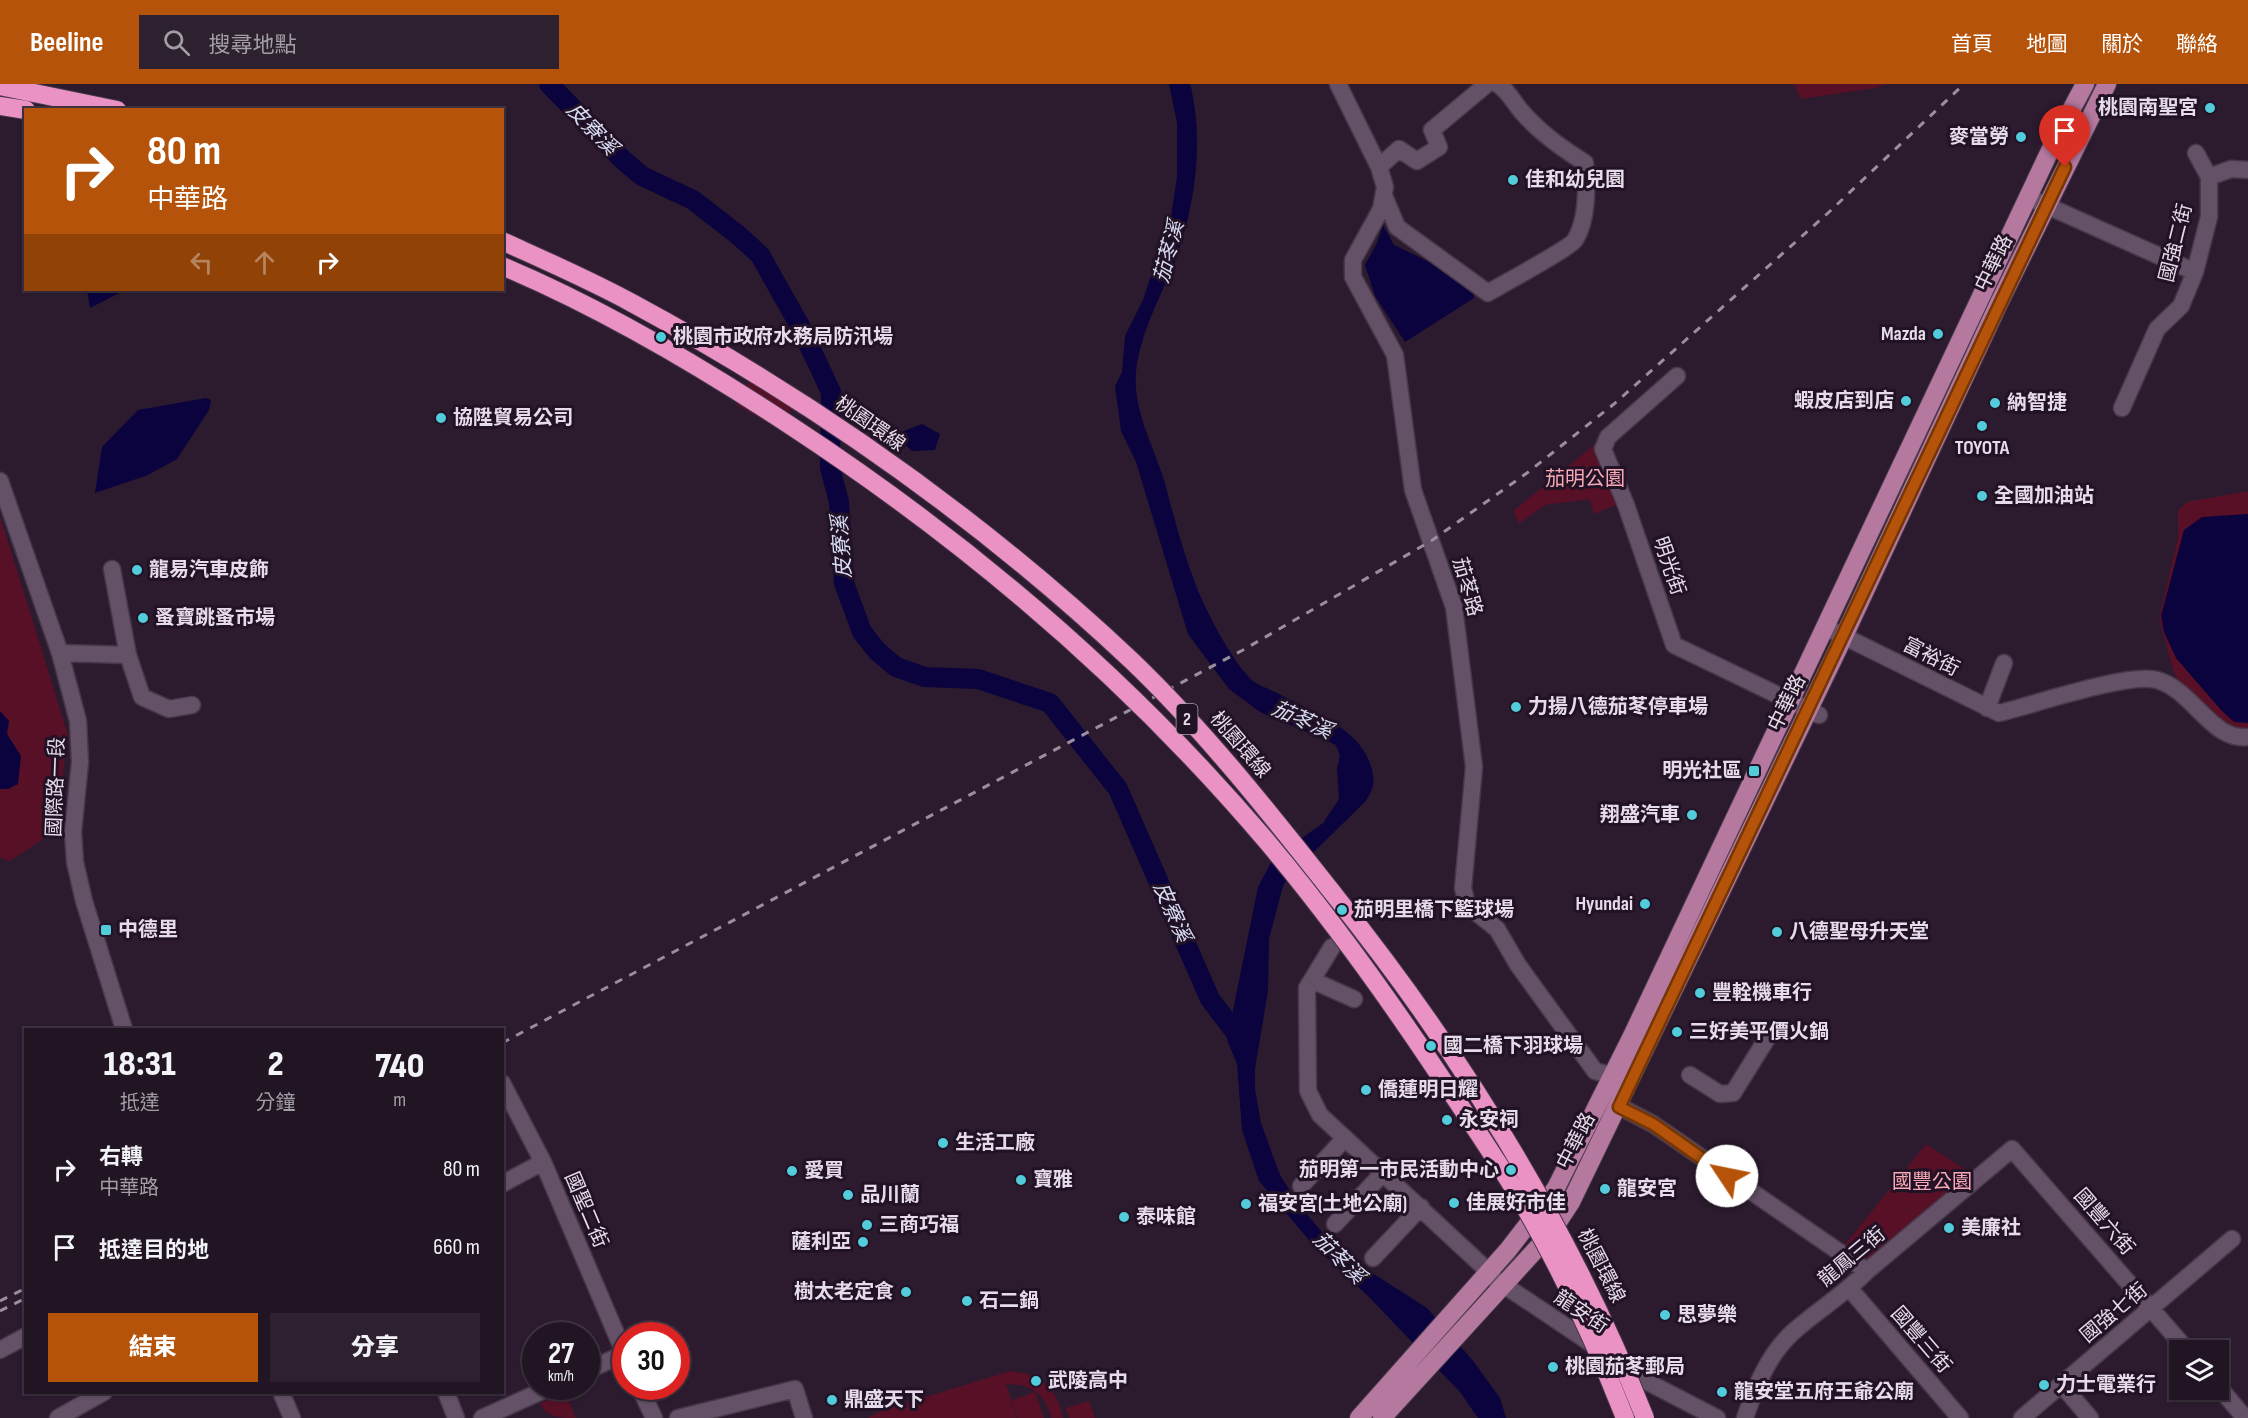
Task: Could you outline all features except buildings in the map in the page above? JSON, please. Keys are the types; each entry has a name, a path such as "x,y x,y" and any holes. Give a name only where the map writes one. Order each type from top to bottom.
{"highway":[{"path":"0,86 107,108"},
{"path":"0,106 24,110"},
{"name":"桃園環線","path":"504,242 628,300 703,342 873,452 1035,575 1141,671 1203,735 1279,825 1374,946 1442,1041 1543,1200 1600,1314 1645,1418"},
{"name":"桃園環線","path":"504,267 612,319 688,360 860,471 931,524 1021,598 1130,697 1267,841 1340,932 1385,994 1530,1216 1583,1321 1625,1418"}],"main road":[{"name":"中華路","path":"1466,1312 1487,1272 1556,1188 1612,1075 2066,117 2085,84"},
{"name":"中華路","path":"1466,1312 1503,1287 1550,1234 1576,1192 1814,713 1844,636 2107,84"},
{"path":"1359,1418 1415,1368 1466,1312"},
{"path":"1382,1418 1415,1368"}],"street":[{"path":"1338,84 1379,167 1385,187 1385,198 1397,227 1488,293 1574,242 1581,224 1587,190 1585,163 1552,142 1522,112 1503,87 1497,84"},
{"path":"1379,167 1399,149 1417,161 1439,147 1432,130 1487,84"},
{"name":"國強二街","path":"2122,408 2157,329 2181,306 2195,272 2209,217 2209,177 2196,153"},
{"path":"2209,177 2231,169 2248,170"},
{"path":"2028,197 2195,272"},
{"name":"茄苳路","path":"1385,198 1353,260 1353,277 1395,355 1413,490 1454,607 1474,767 1463,888 1467,905 1497,929 1518,965 1595,1071 1631,1081"},
{"name":"明光街","path":"1677,376 1608,437 1603,448 1626,505 1674,645 1814,713"},
{"name":"國際路一段","path":"0,481 73,695 80,740 74,832 76,868 124,1028"},
{"path":"112,569 128,655 142,697 169,709 192,705"},
{"name":"富裕街","path":"1825,627 1999,713 2088,689 2155,679 2186,696 2226,735 2248,737"},
{"path":"60,653 128,655"},
{"path":"1986,708 2004,663"},
{"path":"1307,988 1332,947"},
{"path":"1307,988 1316,982 1354,999"},
{"name":"龍安街","path":"1307,988 1308,1091 1320,1115 1421,1207 1503,1287 1574,1331 1638,1377 1717,1418"},
{"path":"1690,1075 1720,1094 1733,1093 1766,1041"},
{"name":"國聖二街","path":"504,1085 543,1162 612,1324"},
{"path":"1601,1097 1653,1124 1867,1271"},
{"path":"1300,1186 1345,1138"},
{"name":"龍鳳三街","path":"1745,1418 1770,1360 1791,1334 1850,1289 1867,1271 2012,1149"},
{"name":"國豐六街","path":"2012,1149 2178,1340"},
{"path":"504,1183 543,1162"},
{"path":"1335,1224 1383,1173"},
{"path":"1373,1258 1421,1207"},
{"name":"國強七街","path":"2022,1418 2232,1239"},
{"name":"國豐三街","path":"1850,1289 1960,1418"},
{"path":"0,1350 24,1337"},
{"path":"2062,1385 2090,1418"},
{"path":"678,1418 795,1389 804,1418"},
{"path":"58,1418 100,1394"},
{"path":"282,1394 292,1418"},
{"path":"447,1394 456,1418"},
{"path":"2229,1399 2245,1418"},
{"path":"482,1418 522,1400"},
{"path":"646,1400 654,1418"}],"green space":[{"path":"1794,84 1886,84 1875,88 1801,99"},
{"path":"756,370 800,394 780,429 736,405"},
{"name":"茄明公園","path":"1598,442 1620,503 1594,514 1590,499 1545,505 1519,524 1513,511"},
{"path":"2248,491 2248,733 2236,734 2183,690 2173,670 2159,618 2178,538 2178,510 2187,502"},
{"path":"0,516 68,735 55,831 10,861 0,858"},
{"name":"國豐公園","path":"1926,1144 1980,1179 1867,1271 1839,1252"},
{"path":"1010,1371 1030,1376 1046,1385 1057,1399 1063,1418 1051,1418 1045,1402 1036,1392 1015,1384 1006,1384 1017,1418 868,1418 880,1411"},
{"path":"1035,1392 1044,1418 1018,1418 1012,1400"},
{"path":"549,1400 574,1400 569,1402 576,1418 550,1415 540,1404"},
{"path":"1089,1401 1095,1418 1069,1418 1066,1408"}],"water":[{"name":"茄苳溪","path":"1169,84 1190,84 1195,108 1197,152 1192,197 1182,240 1146,329 1138,357 1136,386 1141,414 1164,480 1192,575 1207,611 1229,650 1255,683 1318,714 1345,731 1365,752 1374,781 1372,790 1364,803 1288,877 1283,886 1269,939 1268,991 1255,1069 1255,1089 1261,1123 1280,1175 1299,1205 1338,1251 1427,1308 1474,1362 1500,1398 1506,1418 1478,1418 1460,1392 1368,1296 1314,1246 1259,1181 1242,1130 1237,1064 1227,1040 1258,887 1273,859 1323,823 1339,799 1337,768 1340,756 1336,745 1260,712 1229,689 1188,634 1136,462 1121,431 1115,386 1122,372 1125,336 1143,300 1171,216 1177,177 1177,123"},
{"path":"1383,225 1394,245 1471,282 1474,298 1405,342 1375,296 1365,265 1377,243"},
{"path":"87,291 123,291 90,308"},
{"path":"206,398 211,400 209,410 177,459 148,475 95,493 102,447 138,410"},
{"path":"922,424 940,434 935,450 912,451 902,442 901,432"},
{"path":"2248,514 2248,723 2234,722 2176,658 2164,632 2161,616 2184,530 2202,517"},
{"path":"0,711 9,721 7,734 21,756 18,784 8,789 0,789"}],"waterway":[{"name":"皮寮溪","path":"549,84 623,160 642,176 693,200 760,255 800,326 831,392 830,468 839,502 844,583 862,632 877,651 896,667 925,677 978,679 1050,703 1118,789 1210,999 1245,1045"}],"railway":[{"path":"504,1042 1243,650 1431,541 1527,473 1614,404 1828,213 1964,84"},
{"path":"0,1301 24,1289"},
{"path":"0,1311 24,1299"}],"place":[{"name":"桃園南聖宮","path":"2210,108"},
{"name":"麥當勞","path":"2021,137"},
{"name":"佳和幼兒園","path":"1513,180"},
{"name":"Mazda","path":"1938,334"},
{"name":"桃園市政府水務局防汛場","path":"661,337"},
{"name":"蝦皮店到店","path":"1906,401"},
{"name":"納智捷","path":"1995,403"},
{"name":"協陞貿易公司","path":"441,418"},
{"name":"TOYOTA","path":"1982,426"},
{"name":"全國加油站","path":"1982,496"},
{"name":"龍易汽車皮飾","path":"137,570"},
{"name":"蚤寶跳蚤市場","path":"143,618"},
{"name":"力揚八德茄苳停車場","path":"1516,707"},
{"name":"明光社區","path":"1754,771"},
{"name":"翔盛汽車","path":"1692,815"},
{"name":"Hyundai","path":"1645,904"},
{"name":"茄明里橋下籃球場","path":"1342,910"},
{"name":"中德里","path":"106,930"},
{"name":"八德聖母升天堂","path":"1777,932"},
{"name":"豐輇機車行","path":"1700,993"},
{"name":"三好美平價火鍋","path":"1677,1032"},
{"name":"國二橋下羽球場","path":"1431,1046"},
{"name":"僑蓮明日耀","path":"1366,1090"},
{"name":"永安祠","path":"1447,1120"},
{"name":"生活工廠","path":"943,1143"},
{"name":"茄明第一市民活動中心","path":"1511,1170"},
{"name":"愛買","path":"792,1171"},
{"name":"寶雅","path":"1021,1180"},
{"name":"龍安宮","path":"1605,1189"},
{"name":"品川蘭","path":"848,1195"},
{"name":"佳展好市佳","path":"1454,1203"},
{"name":"福安宮(土地公廟)","path":"1246,1204"},
{"name":"泰味館","path":"1124,1217"},
{"name":"三商巧福","path":"867,1225"},
{"name":"美廉社","path":"1949,1228"},
{"name":"薩利亞","path":"863,1242"},
{"name":"樹太老定食","path":"906,1292"},
{"name":"石二鍋","path":"967,1301"},
{"name":"思夢樂","path":"1665,1315"},
{"name":"桃園茄苳郵局","path":"1553,1367"},
{"name":"武陵高中","path":"1036,1381"},
{"name":"力士電業行","path":"2044,1385"},
{"name":"龍安堂五府王爺公廟","path":"1722,1392"},
{"name":"鼎盛天下","path":"832,1400"}],"route":[{"path":"1727,1176 1653,1124 1619,1107 2065,167"}]}
